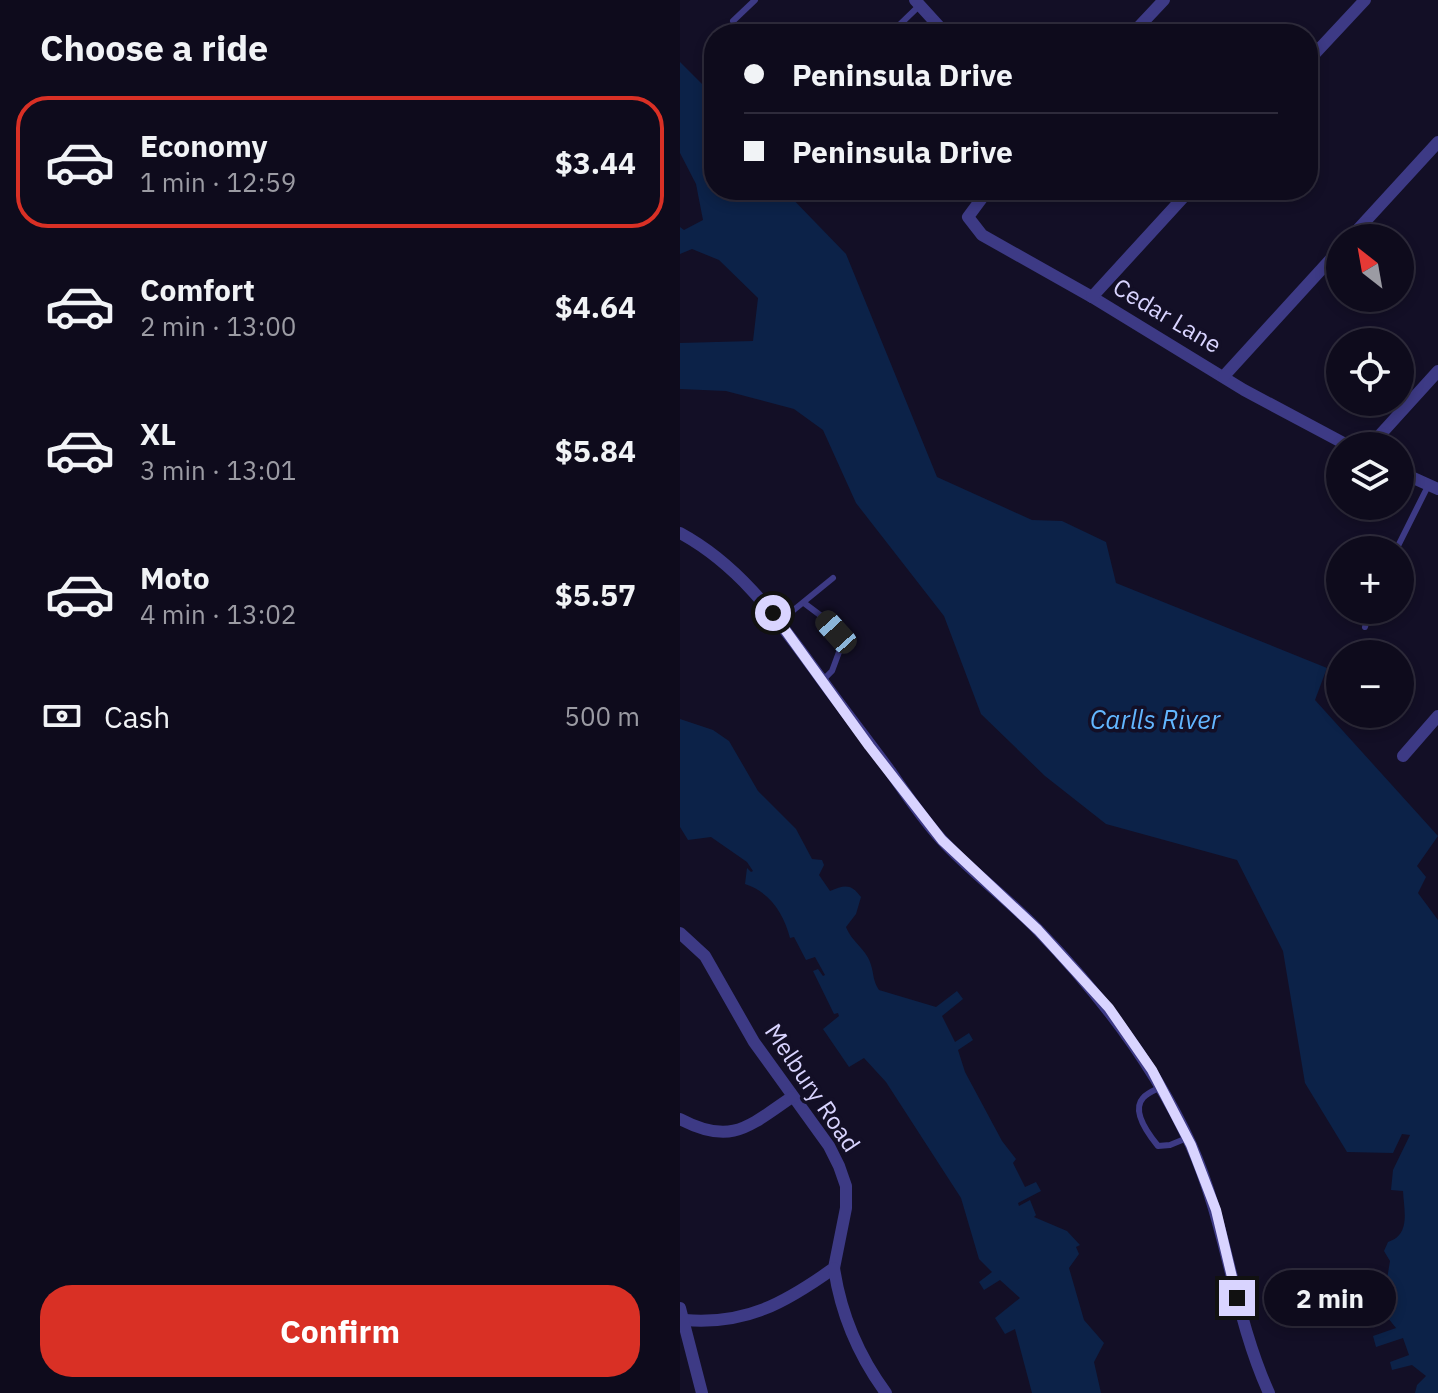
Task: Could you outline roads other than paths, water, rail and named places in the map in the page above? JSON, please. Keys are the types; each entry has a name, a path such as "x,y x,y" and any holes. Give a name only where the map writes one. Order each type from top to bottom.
{"street":[{"path":"1141,24 1164,0"},
{"path":"1318,50 1365,0"},
{"path":"917,2 937,24"},
{"path":"1363,224 1438,142"},
{"name":"Cedar Lane","path":"981,200 968,217 982,235 1326,435"},
{"path":"1092,297 1181,200"},
{"path":"1224,376 1326,264"},
{"path":"1383,432 1438,371"},
{"path":"1414,478 1433,487"},
{"path":"680,533 714,553 742,578 779,622 942,840 1038,930 1109,1008 1161,1087 1187,1138 1216,1210 1244,1329 1269,1393"},
{"path":"1403,756 1438,716"},
{"name":"Melbury Road","path":"680,933 705,956 754,1042 829,1146 846,1186 846,1208 834,1268"},
{"path":"680,1119 713,1133 735,1130 756,1122 792,1097"},
{"path":"682,1314 706,1322 754,1314 778,1305 834,1268 839,1302 847,1325 862,1357 886,1393"},
{"path":"682,1314 702,1393"}],"lane":[{"path":"733,21 755,0"},
{"path":"898,24 917,2"},
{"path":"1404,536 1433,487"},
{"path":"779,622 833,578"},
{"path":"804,603 828,624 842,644 832,671 822,681"},
{"path":"1161,1087 1141,1102 1139,1114 1145,1127 1158,1146 1187,1138"}],"water":[{"name":"Carlls River","path":"680,62 704,86 704,200 794,200 846,254 937,477 1032,520 1062,521 1106,542 1116,583 1326,668 1315,700 1326,712 1326,728 1340,728 1438,836 1417,866 1426,877 1418,893 1438,920 1438,1393 1415,1393 1417,1385 1426,1376 1412,1365 1392,1370 1390,1362 1409,1355 1403,1338 1376,1347 1373,1336 1396,1328 1384,1313 1390,1261 1384,1251 1388,1242 1395,1239 1403,1228 1403,1191 1391,1190 1393,1170 1410,1135 1402,1134 1393,1153 1347,1152 1305,1083 1283,951 1237,860 1106,824 1045,776 981,714 944,616 856,503 823,430 794,409 726,391 680,389 680,343 753,341 758,298 719,260 692,249 680,254 680,227 684,230 703,220 696,184 680,153"},
{"path":"680,719 713,730 729,741 758,791 796,829 812,859 822,860 824,865 819,875 830,891 847,886 861,897 856,914 846,927 869,960 879,990 936,1007 957,991 963,999 942,1016 955,1042 969,1033 973,1040 958,1050 965,1072 1002,1141 1016,1159 1013,1163 1025,1187 1036,1182 1041,1191 1018,1203 1019,1206 1030,1200 1036,1215 1034,1217 1067,1231 1080,1245 1076,1247 1079,1254 1069,1268 1084,1320 1104,1343 1094,1362 1101,1393 1032,1393 1015,1329 1005,1334 995,1318 1020,1298 1000,1280 984,1290 979,1282 992,1272 979,1259 961,1198 886,1082 864,1058 849,1067 823,1029 839,1016 838,1013 834,1014 813,971 818,969 825,975 815,957 806,960 794,937 790,938 775,905 762,892 745,884 747,868 753,871 747,862 711,837 688,840 680,827"}]}
